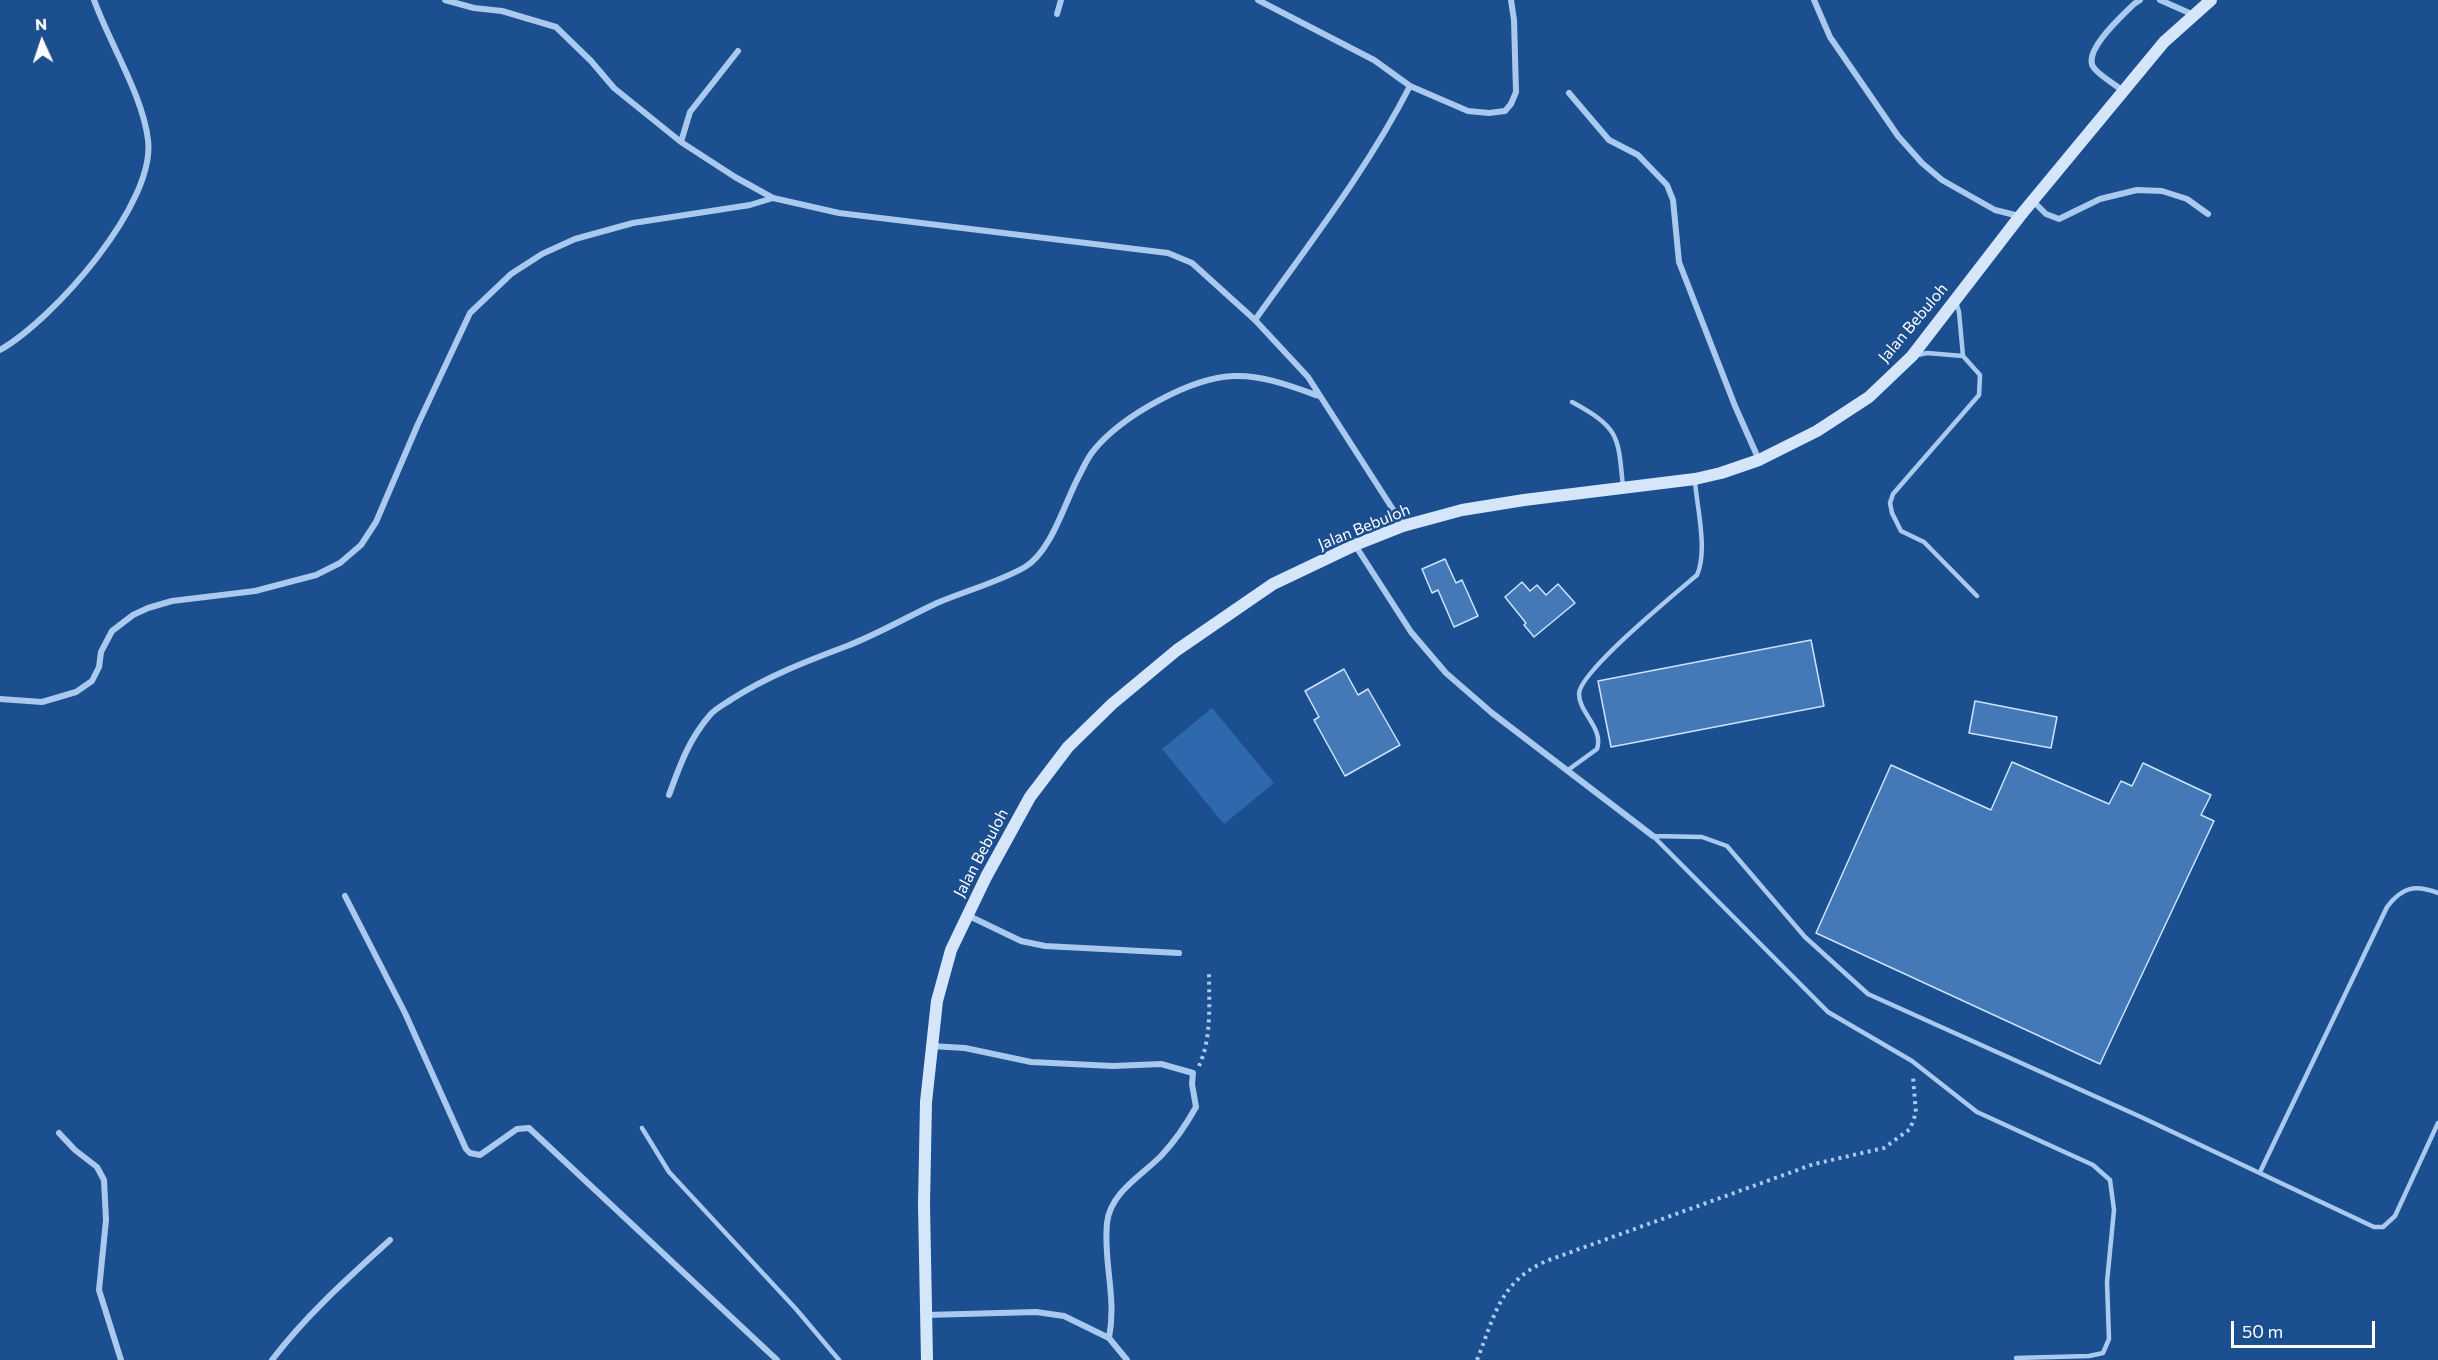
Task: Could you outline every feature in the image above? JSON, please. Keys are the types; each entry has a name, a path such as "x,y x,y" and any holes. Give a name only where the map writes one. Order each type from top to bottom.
{"main road":[{"name":"Jalan Bebuloh","path":"927,1360 924,1182 926,1102 937,1001 948,960 966,915 1030,797 1068,747 1112,704 1177,650 1273,584 1355,545 1403,526 1493,505 1695,479 1721,473 1759,460 1817,431 1869,397 1912,356 2020,216 2034,202 2164,42 2211,0"}],"street":[{"path":"0,350 33,328 84,273 110,240 138,192 146,173 149,146 141,108 94,0"},
{"path":"445,0 474,8 502,10 556,27 591,61 614,88 681,142 735,177 773,198 839,213 1168,253 1192,263 1255,320 1308,377 1403,526"},
{"path":"1057,14 1060,0"},
{"path":"1258,0 1374,60 1410,86 1468,111 1489,113 1504,111 1511,104 1516,92 1514,20 1511,0"},
{"path":"1814,0 1830,37 1898,136 1922,163 1942,180 1995,210 2020,216"},
{"path":"2124,91 2093,68 2091,58 2094,47 2140,0"},
{"path":"2160,0 2194,15"},
{"path":"681,142 690,112 738,51"},
{"path":"1255,320 1346,192 1392,121 1410,86"},
{"path":"1569,93 1609,140 1638,155 1667,185 1673,200 1679,262 1735,406 1759,460"},
{"path":"2034,202 2046,214 2059,219 2100,199 2137,190 2162,191 2187,199 2208,214"},
{"path":"0,699 42,702 76,693 92,681 99,667 101,652 112,631 133,615 148,608 172,601 255,591 316,575 340,563 361,545 376,522 422,414 470,313 503,281 527,264 575,239 633,223 750,205 773,198"},
{"path":"669,795 690,741 712,713 750,688 789,668 867,638 937,603 1026,566 1039,555 1049,540 1079,474 1093,451 1115,430 1136,415 1191,386 1219,377 1238,376 1262,379 1319,396"},
{"path":"1355,545 1411,632 1446,673 1491,713 1653,836"},
{"path":"345,896 405,1012 466,1149 470,1153 480,1155 516,1129 529,1128 777,1360"},
{"path":"966,915 1022,941 1045,946 1179,953"},
{"path":"931,1046 965,1048 1031,1062 1113,1066 1161,1064 1193,1073 1192,1084 1196,1107 1161,1156 1128,1185 1110,1213 1107,1222 1112,1319 1109,1338"},
{"path":"59,1133 75,1150 97,1167 104,1180 106,1220 99,1290 121,1360"},
{"path":"272,1360 289,1337 318,1306 390,1240"},
{"path":"926,1315 1046,1313 1064,1316 1109,1338 1126,1360"}],"lane":[{"path":"1955,299 1959,312 1963,356 1980,375 1979,395 1893,494 1890,503 1901,531 1924,542 1977,596"},
{"path":"1912,356 1927,353 1963,356"},
{"path":"1572,402 1593,413 1612,430 1619,444 1623,488"},
{"path":"1568,770 1597,749 1598,744 1594,728 1580,703 1578,692 1585,680 1646,619 1697,575 1701,566 1695,479"},
{"path":"1653,836 1828,1012 1912,1061 1977,1112 2093,1165 2110,1180 2114,1210 2108,1264 2109,1338 2107,1346 2103,1353 2089,1356 2016,1358"},
{"path":"1653,836 1702,837 1727,846 1805,937 1868,994 2260,1172 2374,1227 2383,1227 2395,1216 2438,1123"},
{"path":"2260,1172 2387,907 2402,891 2413,888 2438,893"},
{"path":"642,1128 669,1172 796,1309 839,1360"}],"path":[{"path":"1193,1073 1204,1054 1209,1011 1209,972"},
{"path":"1477,1360 1503,1295 1515,1281 1538,1264 1814,1164 1884,1148 1896,1141 1910,1129 1916,1113 1912,1061"}],"shaded area":[{"path":"1212,708 1274,783 1224,824 1162,749"}],"building":[{"path":"1445,559 1456,583 1462,580 1478,616 1454,627 1438,590 1432,593 1422,569"},
{"path":"1522,582 1530,591 1537,585 1546,595 1558,584 1575,603 1534,637 1505,597"},
{"path":"1811,640 1824,706 1611,747 1598,681"},
{"path":"1344,669 1358,695 1368,689 1400,745 1345,776 1314,720 1319,717 1305,691"},
{"path":"1975,701 2057,717 2051,748 1969,733"},
{"path":"2012,762 2109,804 2121,781 2132,786 2143,763 2211,795 2201,815 2214,821 2100,1064 1816,933 1891,765 1991,810"}]}
